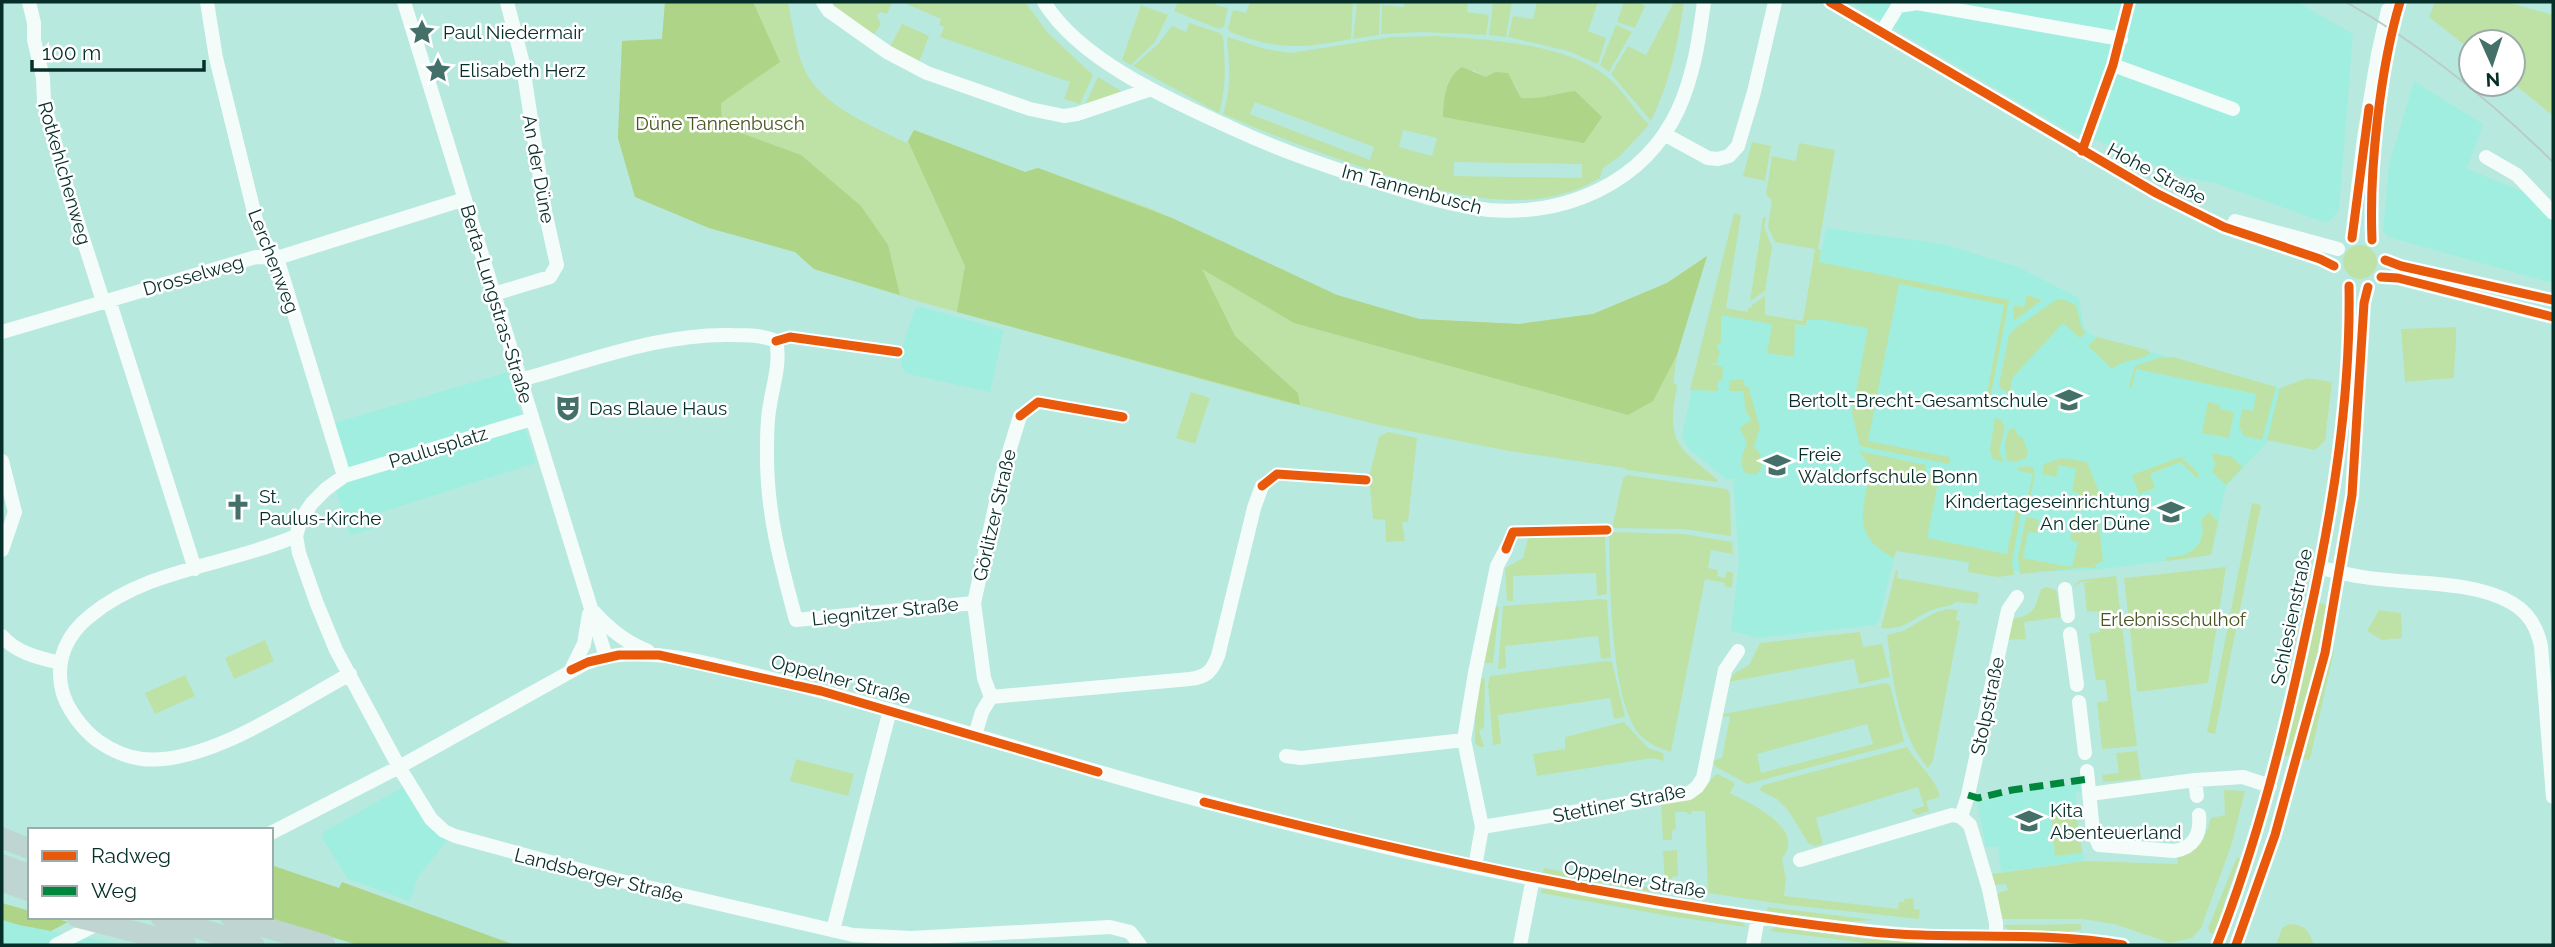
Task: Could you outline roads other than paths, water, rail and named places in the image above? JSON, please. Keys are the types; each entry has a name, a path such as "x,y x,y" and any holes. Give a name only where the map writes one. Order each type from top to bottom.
{"highway":[{"path":"2,838 28,848"},
{"path":"2,845 28,855"},
{"path":"2,865 28,874"},
{"path":"2,881 28,890"},
{"path":"2,896 28,903"},
{"path":"85,919 176,942"},
{"path":"110,919 176,942"},
{"path":"168,919 254,945"},
{"path":"213,919 289,945"},
{"path":"238,919 325,945"}],"street":[{"name":"Rotkehlchenweg","path":"29,2 43,78 44,102 69,195 195,569"},
{"name":"Lerchenweg","path":"206,2 216,58 256,220 264,241 277,258 344,476"},
{"name":"Berta-Lungstras-Straße","path":"404,2 606,657"},
{"name":"An der Düne","path":"494,294 550,277 557,265 542,198 522,60 507,2"},
{"path":"823,2 829,11 887,52 927,73 1030,109 1064,116 1077,114 1151,89"},
{"name":"Im Tannenbusch","path":"1044,2 1079,43 1151,89 1290,154 1406,191 1489,210 1552,206 1592,195 1637,166 1664,134 1677,112 1693,69 1704,2"},
{"path":"1664,134 1708,158 1729,156 1738,146 1775,2"},
{"name":"Hohe Straße","path":"1830,2 2166,198 2224,227 2334,266"},
{"path":"2082,151 2113,65 2129,2"},
{"path":"2352,238 2390,2"},
{"path":"2372,240 2383,55 2400,2"},
{"path":"1882,32 1898,6 1917,3 2121,39"},
{"path":"2113,65 2233,108"},
{"path":"2486,157 2517,175 2553,213"},
{"name":"Hohe Straße","path":"2166,198 2226,219 2338,249"},
{"name":"Drosselweg","path":"2,332 256,257 277,258 465,199"},
{"path":"2365,237 2372,240 2381,248 2385,260 2381,277 2368,287 2349,286 2339,278 2334,266 2338,249 2352,238 2365,237"},
{"path":"2385,260 2401,266 2553,300"},
{"path":"2381,277 2398,278 2553,317"},
{"name":"Schlesienstraße","path":"2217,945 2270,786 2320,568 2334,486 2346,377 2349,286"},
{"name":"Schlesienstraße","path":"2236,945 2275,835 2325,653 2352,495 2364,303 2368,287"},
{"name":"Liegnitzer Straße","path":"520,380 658,341 686,337 749,335 776,341 778,364 769,408 766,447 768,500 774,541 796,620 974,603"},
{"name":"Görlitzer Straße","path":"991,697 984,678 974,603 1002,475 1020,416"},
{"name":"Paulusplatz","path":"344,476 532,419"},
{"path":"2,461 15,512 2,550"},
{"path":"344,476 312,503 301,519 296,536 132,590 102,607 73,633 65,645 60,663 62,692 80,724 102,744 127,756 142,759 173,757 228,740 350,674"},
{"path":"975,735 982,712 991,697 1190,679 1207,675 1213,669 1218,656 1254,508 1262,486"},
{"name":"Landsberger Straße","path":"296,536 299,553 317,604 350,674 430,819 444,831 617,880 833,930 881,938 1110,927 1130,932 1140,945"},
{"path":"1475,867 1482,827 1464,740 1497,566 1506,549"},
{"path":"2320,568 2356,576 2480,592 2501,597 2527,614 2538,631 2541,646 2553,797"},
{"path":"2065,589 2068,616"},
{"name":"Stolpstraße","path":"1961,817 2008,610 2017,597"},
{"name":"Berta-Lungstras-Straße","path":"589,605 604,623 618,634 634,645 659,655"},
{"name":"Berta-Lungstras-Straße","path":"571,670 584,645 589,605"},
{"path":"2070,634 2077,685"},
{"path":"2,636 31,655 60,663"},
{"name":"Stettiner Straße","path":"1482,827 1689,793 1703,778 1725,670 1738,651"},
{"name":"Oppelner Straße","path":"273,832 399,767 571,670 606,657 659,655 746,673 890,709 1203,802 1318,832 1475,867 1758,917 1866,931 1996,941 2093,940 2123,945"},
{"path":"2079,702 2085,753"},
{"path":"833,930 890,709"},
{"path":"1286,756 1301,758 1464,740"},
{"path":"2087,771 2095,839 2099,845 2182,850 2191,846 2196,838 2199,815"},
{"path":"2090,794 2195,780 2243,777 2270,786"},
{"path":"2195,780 2197,796"},
{"path":"1800,860 1952,815 1961,817 1970,825 1989,889 1996,923 1996,941"},
{"path":"1520,945 1533,878"},
{"path":"1754,945 1758,917"},
{"path":"60,943 106,919"},
{"name":"Oppelner Straße","path":"2068,940 2088,945"}],"tram line":[{"path":"2346,2 2429,55 2455,75 2553,162"}],"place":[{"name":"Paul Niedermair","path":"422,32"},
{"name":"Elisabeth Herz","path":"438,70"},
{"name":"Bertolt-Brecht-Gesamtschule","path":"2069,400"},
{"name":"Das Blaue Haus","path":"568,408"},
{"name":"Freie Waldorfschule Bonn","path":"1777,465"},
{"name":"St. Paulus-Kirche","path":"238,507"},
{"name":"Kindertageseinrichtung An der Düne","path":"2171,512"},
{"name":"Kita Abenteuerland","path":"2029,821"}],"park label":[{"name":"Düne Tannenbusch","path":"720,123"},
{"name":"Erlebnisschulhof","path":"2173,619"}]}
